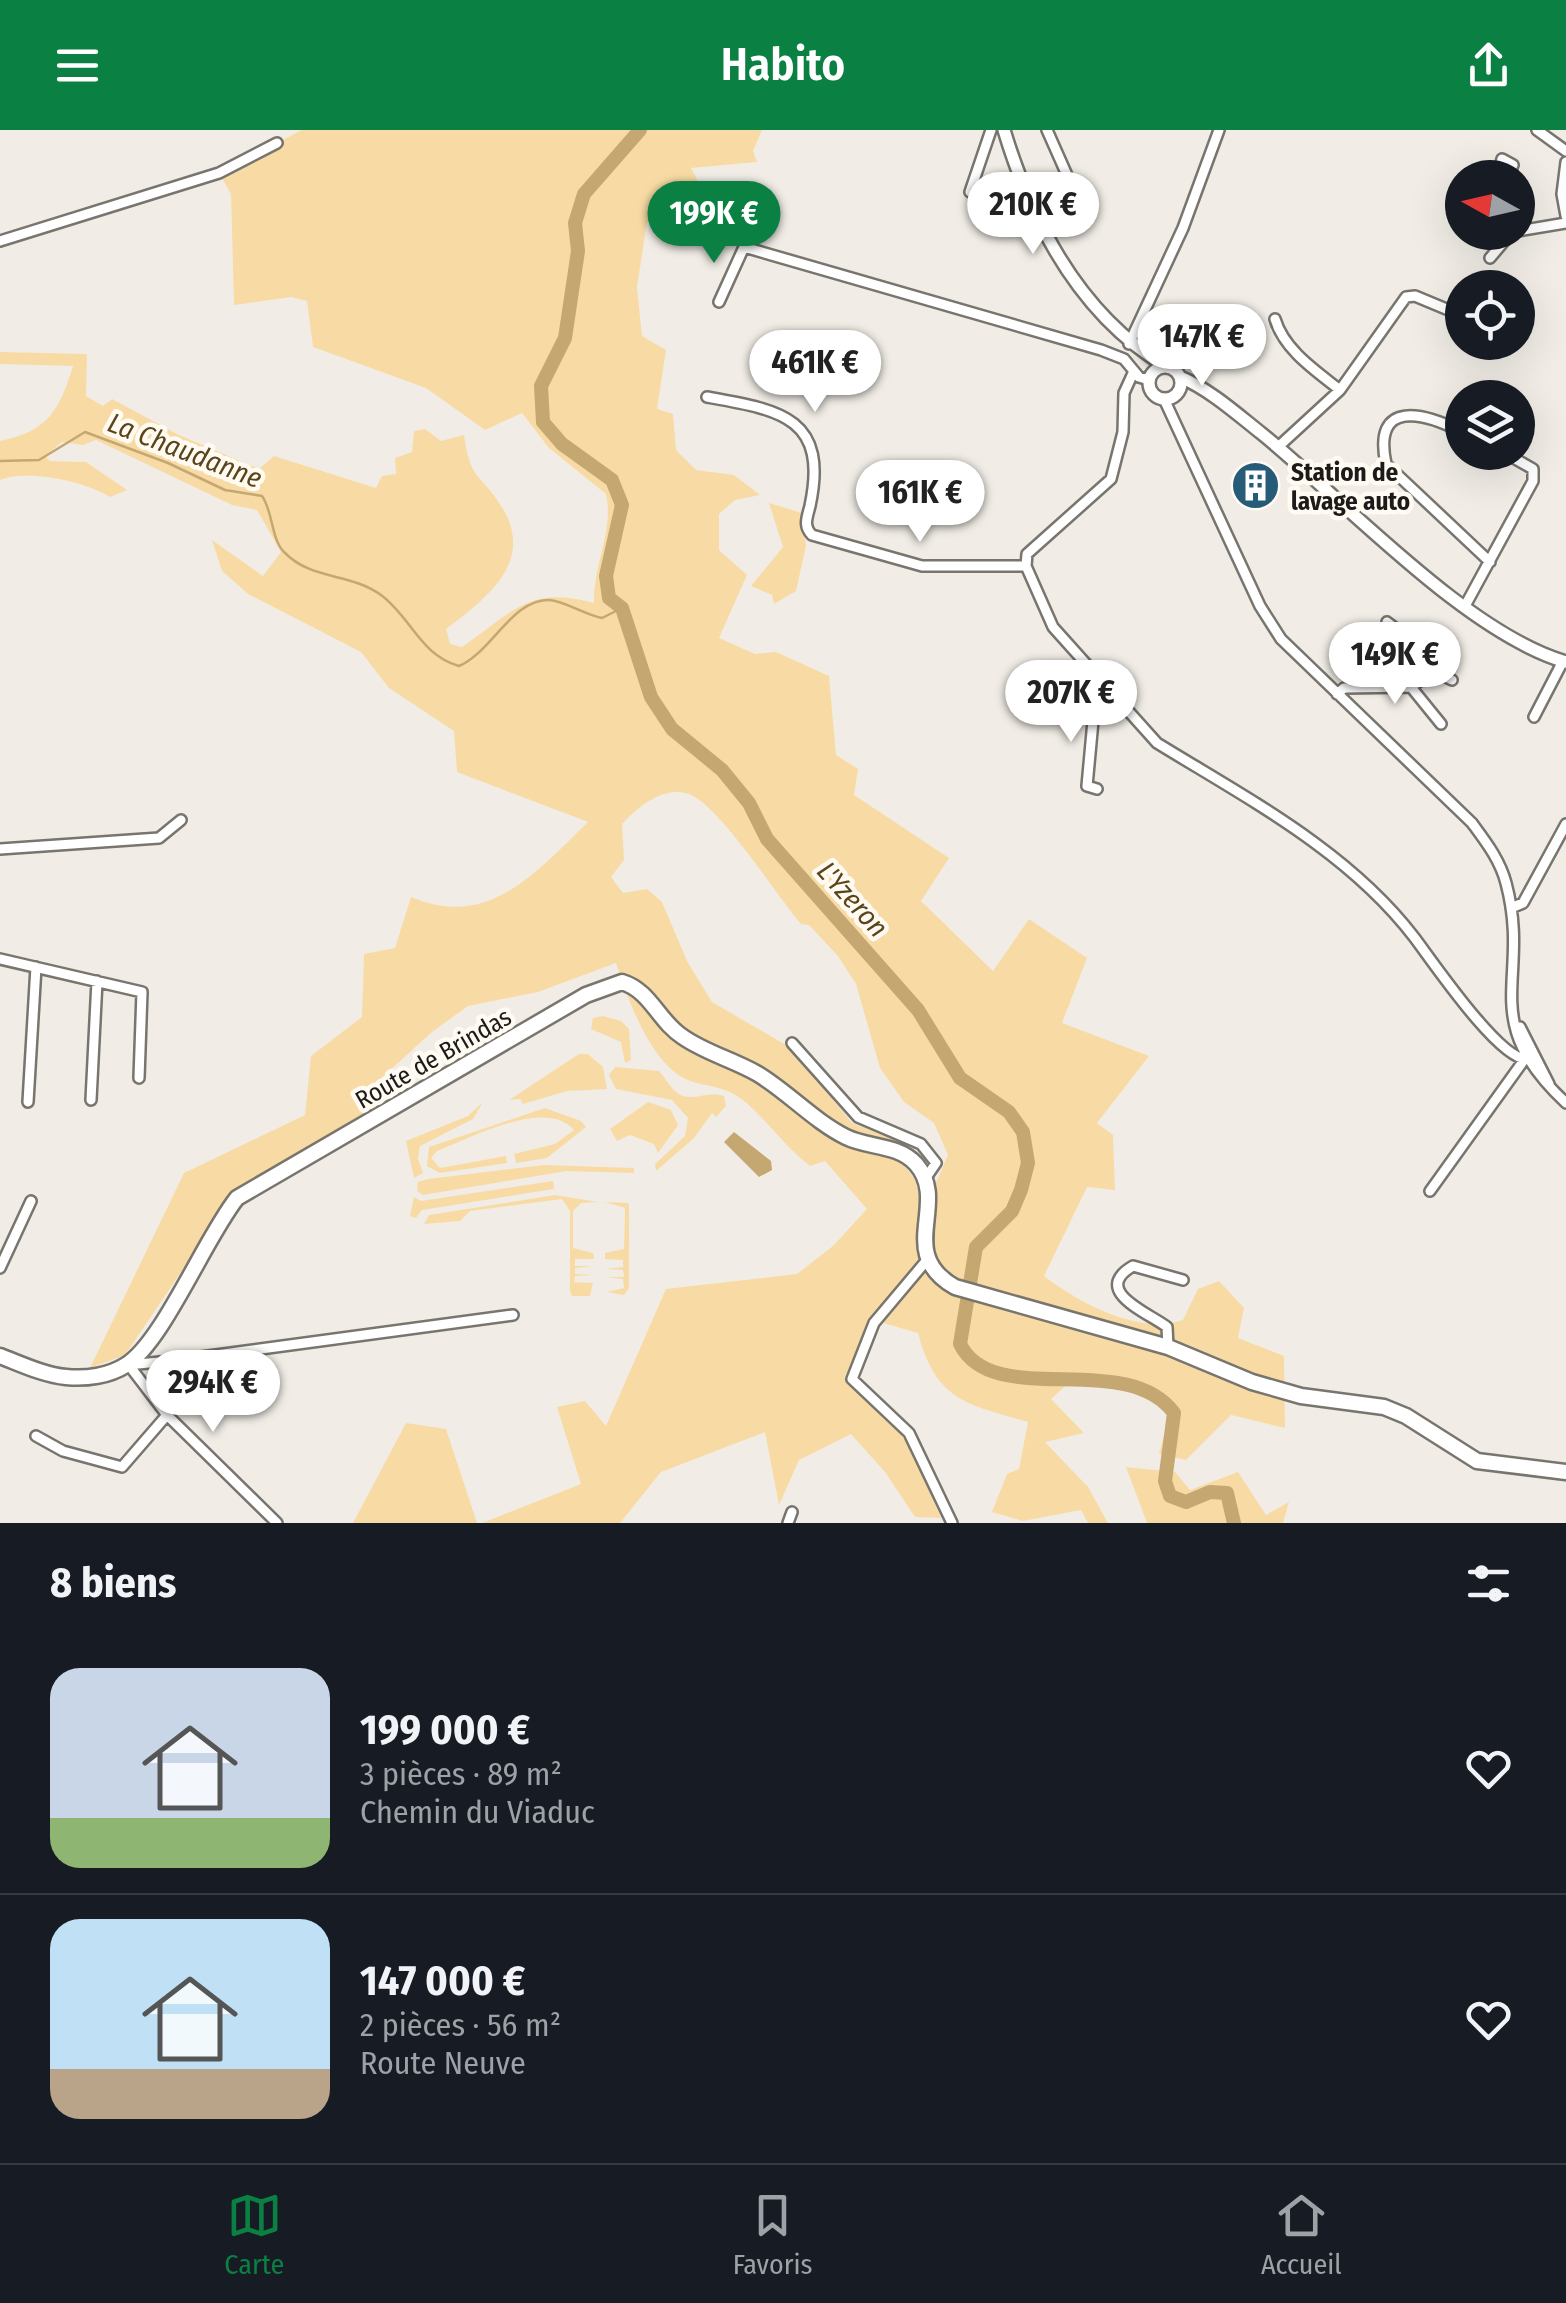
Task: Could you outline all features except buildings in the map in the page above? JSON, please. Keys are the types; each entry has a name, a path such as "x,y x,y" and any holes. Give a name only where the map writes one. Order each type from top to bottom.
{"main road":[{"path":"1004,130 1043,234 1132,346 1150,378 1154,395 1164,399 1179,392 1207,394"},
{"path":"1132,346 1167,366 1278,447 1488,626 1565,662"},
{"path":"1150,378 1167,366"},
{"path":"1179,392 1180,376"},
{"name":"Route de Brindas","path":"130,1362 237,1198 607,984 622,982 637,987 662,1020 686,1039 757,1073 851,1139 907,1156 925,1179"},
{"path":"925,1179 927,1260 944,1281 1168,1346 1284,1392 1384,1407 1406,1416 1477,1461 1566,1472"},
{"path":"0,1356 70,1378 109,1374 130,1362"}],"street":[{"path":"970,192 990,130"},
{"path":"1047,130 1082,208"},
{"path":"1132,346 1220,130"},
{"path":"1536,130 1566,150"},
{"path":"0,241 219,173 277,142"},
{"path":"1535,226 1566,219 1562,194 1566,162"},
{"path":"719,302 744,247 1124,359 1134,371 1150,378"},
{"path":"1490,258 1496,250"},
{"path":"1278,447 1340,390 1406,298 1416,296 1445,308"},
{"path":"1276,319 1279,332 1304,362 1340,390"},
{"path":"1134,371 1124,393 1123,432 1111,479 1027,554 1026,566 1045,615 1108,692 1157,743 1308,839 1371,887 1486,1028 1528,1058"},
{"path":"707,396 775,411 802,430 812,446 815,464 806,522 812,536 922,566 1026,566"},
{"path":"1164,399 1269,622 1337,694 1472,823 1496,856 1511,908 1513,1024 1528,1058 1566,1103"},
{"path":"1445,424 1420,413 1402,415 1389,426 1381,442 1386,464 1490,562"},
{"path":"1464,606 1533,481 1534,470"},
{"path":"1386,622 1412,641 1434,671 1452,680"},
{"path":"1534,716 1565,662"},
{"path":"1337,694 1344,688 1410,687 1434,671"},
{"path":"1410,687 1441,724"},
{"path":"1096,789 1087,786 1094,710 1108,692"},
{"path":"0,849 159,838 181,820"},
{"path":"1511,908 1523,904 1566,824"},
{"path":"0,960 142,992 138,1078"},
{"path":"28,1102 36,968"},
{"path":"91,1100 97,981"},
{"path":"792,1044 858,1117 928,1149 936,1163 934,1172 925,1179"},
{"path":"1430,1191 1528,1058"},
{"path":"0,1268 31,1201"},
{"path":"927,1260 874,1323 852,1379 909,1432 952,1523"},
{"path":"1168,1346 1167,1327 1123,1300 1118,1290 1119,1279 1133,1266 1183,1280"},
{"path":"130,1362 171,1361 514,1314"},
{"path":"130,1362 167,1415 277,1523"},
{"path":"36,1436 63,1451 122,1467 167,1415"},
{"path":"788,1523 792,1512"}],"shaded area":[{"path":"302,130 762,130 753,151 757,162 691,168 721,227 719,234 647,222 637,287 642,336 666,350 657,409 673,414 676,450 696,470 734,475 760,495 735,500 719,514 719,550 747,575 719,638 755,654 776,652 829,676 836,755 858,769 854,795 949,858 921,901 993,971 1029,919 1087,958 1062,1023 1149,1056 1097,1123 1113,1135 1115,1190 1087,1187 1044,1276 1110,1314 1165,1324 1183,1320 1198,1289 1219,1281 1244,1308 1238,1338 1284,1356 1285,1428 1231,1415 1186,1460 1159,1454 1170,1414 1150,1396 1125,1387 1070,1382 1051,1399 1084,1433 1045,1442 1088,1487 1108,1523 1088,1523 1081,1510 1023,1521 992,1512 1007,1474 1019,1469 1028,1422 956,1396 934,1373 918,1333 880,1322 923,1266 930,1241 935,1185 948,1155 934,1123 904,1102 880,1068 856,984 838,956 809,925 801,924 716,815 702,802 679,792 652,799 622,824 624,860 611,877 623,893 647,889 662,902 687,961 712,1002 791,1048 852,1123 898,1141 893,1155 906,1167 918,1192 921,1264 872,1319 844,1378 905,1435 941,1518 915,1517 885,1472 851,1434 799,1460 779,1505 765,1432 661,1472 620,1523 482,1523 581,1484 557,1407 585,1401 606,1426 666,1289 797,1274 833,1246 867,1209 825,1161 810,1166 736,1095 687,1080 668,1066 640,1025 616,963 538,992 468,1006 432,1032 376,1083 376,1106 235,1192 125,1355 90,1368 184,1173 305,1115 311,1056 362,1017 364,954 395,948 411,897 439,905 464,906 487,901 529,877 588,822 457,772 454,731 389,688 361,652 248,594 222,571 212,540 263,576 281,552 257,510 232,505 96,440 83,445 62,442 45,456 50,461 86,462 127,490 110,497 56,478 25,476 0,480 0,441 30,431 49,417 73,366 0,364 0,352 87,354 86,396 103,406 112,399 179,435 259,469 274,456 376,488 382,476 396,474 395,458 412,452 414,431 425,429 441,441 464,435 474,470 503,509 513,546 509,563 490,592 446,629 450,644 462,647 509,613 537,600 572,598 594,603 607,521 606,494 549,448 522,413 485,430 426,388 313,347 307,301 291,297 234,305 231,194 219,173"},
{"path":"769,503 802,513 806,546 796,591 774,604 772,595 751,586 783,547"},
{"path":"603,1016 621,1021 629,1029 631,1060 625,1063 621,1042 591,1029 593,1018"},
{"path":"579,1054 588,1054 603,1067 607,1089 567,1091 523,1104 520,1099 509,1100"},
{"path":"615,1067 659,1071 681,1095 717,1094 724,1096 726,1106 716,1117 712,1113 694,1138 656,1171 655,1164 685,1136 688,1118 672,1100 616,1089 609,1075"},
{"path":"483,1102 473,1119 420,1146 418,1159 423,1173 414,1178 406,1141 468,1116"},
{"path":"648,1102 671,1110 678,1125 658,1153 654,1144 630,1135 617,1141 610,1129"},
{"path":"545,1108 581,1121 586,1127 547,1158 516,1163 514,1154 555,1144 574,1130 561,1121 527,1119 437,1151 431,1158 440,1168 506,1156 507,1163 440,1173 427,1166 429,1147"},
{"path":"734,1132 771,1161 772,1170 759,1177 724,1142"},
{"path":"544,1165 634,1168 634,1173 567,1171 423,1195 417,1191 418,1182 428,1179"},
{"path":"553,1181 554,1189 422,1210 416,1218 410,1216 414,1197 421,1201"},
{"path":"555,1195 598,1202 581,1203 573,1211 573,1248 593,1253 594,1259 575,1259 575,1266 593,1266 575,1268 575,1274 593,1275 575,1276 574,1282 593,1283 590,1296 572,1296 570,1291 570,1211 562,1199 470,1211 460,1221 424,1224 429,1215"},
{"path":"605,1202 629,1206 629,1288 624,1295 607,1292 624,1288 623,1279 606,1277 624,1277 623,1270 606,1269 623,1267 623,1260 605,1259 605,1253 624,1249 625,1208"},
{"path":"406,1423 446,1429 477,1523 353,1523"},
{"path":"1126,1467 1175,1472 1190,1490 1238,1472 1266,1515 1289,1502 1283,1523 1147,1523"}],"waterway":[{"name":"L'Yzeron","path":"640,130 584,194 575,223 578,251 565,338 541,386 543,422 562,444 612,480 622,505 606,576 609,598 622,608 651,697 672,729 722,770 749,803 767,839 918,1010 960,1078 1009,1112 1023,1132 1028,1163 1021,1190 1012,1211 976,1247 960,1344 977,1364 1001,1374 1125,1384 1152,1394 1174,1413 1165,1481 1170,1496 1186,1502 1210,1492 1227,1493 1234,1523"},
{"name":"La Chaudanne","path":"0,461 39,460 85,432 168,463 225,490 262,496 284,552 306,568 381,595 425,645 459,666 513,617 536,602 555,601 602,618 622,608"}],"place":[{"name":"Station de lavage auto","path":"1256,486"}]}
